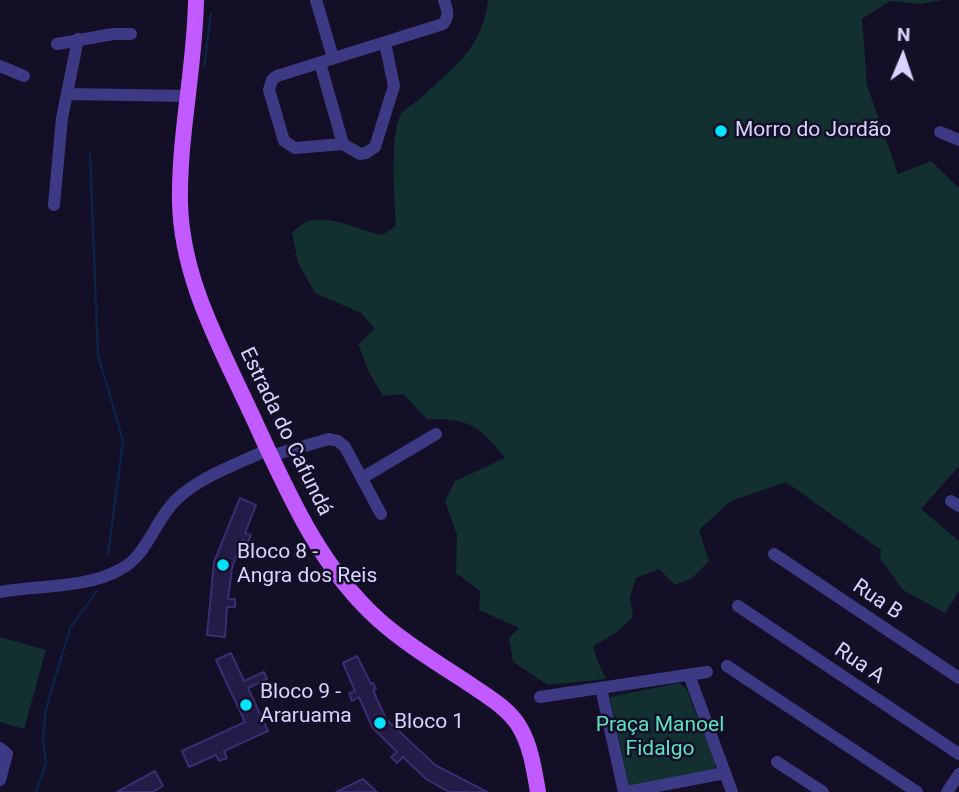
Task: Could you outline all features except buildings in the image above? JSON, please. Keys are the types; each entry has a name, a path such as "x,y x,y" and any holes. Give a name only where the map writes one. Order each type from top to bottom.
{"main road":[{"name":"Estrada do Cafundá","path":"200,1 188,96 180,201 185,247 194,288 268,453 318,549 341,581 381,622 500,706 518,725 530,748 538,792"}],"street":[{"path":"316,0 343,144"},
{"path":"385,43 394,86 375,147 360,154 343,144 295,148 289,146 284,141 269,90 272,80 277,76 443,24 448,12 444,0"},
{"path":"57,44 78,39 131,34"},
{"path":"54,205 62,118 78,39"},
{"path":"0,66 24,76"},
{"path":"69,94 188,96"},
{"path":"940,132 959,141"},
{"path":"362,478 436,434"},
{"path":"0,592 86,581 122,569 137,559 165,512 179,497 197,485 268,453 329,439 338,441 345,447 381,514"},
{"name":"Rua B","path":"774,554 959,678"},
{"name":"Rua A","path":"738,606 959,754"},
{"path":"727,666 917,792"},
{"path":"540,698 707,672"},
{"path":"689,675 732,792"},
{"path":"601,688 626,792 724,773"},
{"path":"0,748 7,754 0,780"},
{"path":"777,762 823,792"},
{"path":"947,792 959,774"}],"green space":[{"path":"488,0 943,0 920,4 890,1 862,19 867,85 898,174 931,161 959,188 959,466 921,509 959,541 959,591 945,613 903,590 880,558 881,550 786,482 731,501 699,530 709,561 692,578 675,585 659,569 636,578 630,597 633,617 616,633 593,646 606,679 548,685 513,662 509,638 519,628 479,610 480,591 456,573 457,535 445,501 455,481 505,458 488,438 472,426 454,420 427,419 403,394 383,396 369,372 358,344 375,329 361,313 315,293 298,263 292,232 306,222 315,220 334,221 382,235 396,226 394,168 398,122 404,111 466,54 480,31"},
{"path":"0,637 46,650 24,729 0,722"},
{"name":"Praça Manoel Fidalgo","path":"679,683 686,688 715,768 710,772 629,787 610,697"}],"waterway":[{"path":"204,67 211,14"},
{"path":"90,154 98,355 123,441 108,555"},
{"path":"36,792 46,763 43,738 46,709 70,628 97,591"}],"place":[{"name":"Morro do Jordão","path":"721,131"},
{"name":"Bloco 8 - Angra dos Reis","path":"223,565"},
{"name":"Bloco 9 - Araruama","path":"246,705"},
{"name":"Bloco 1","path":"380,723"}]}
